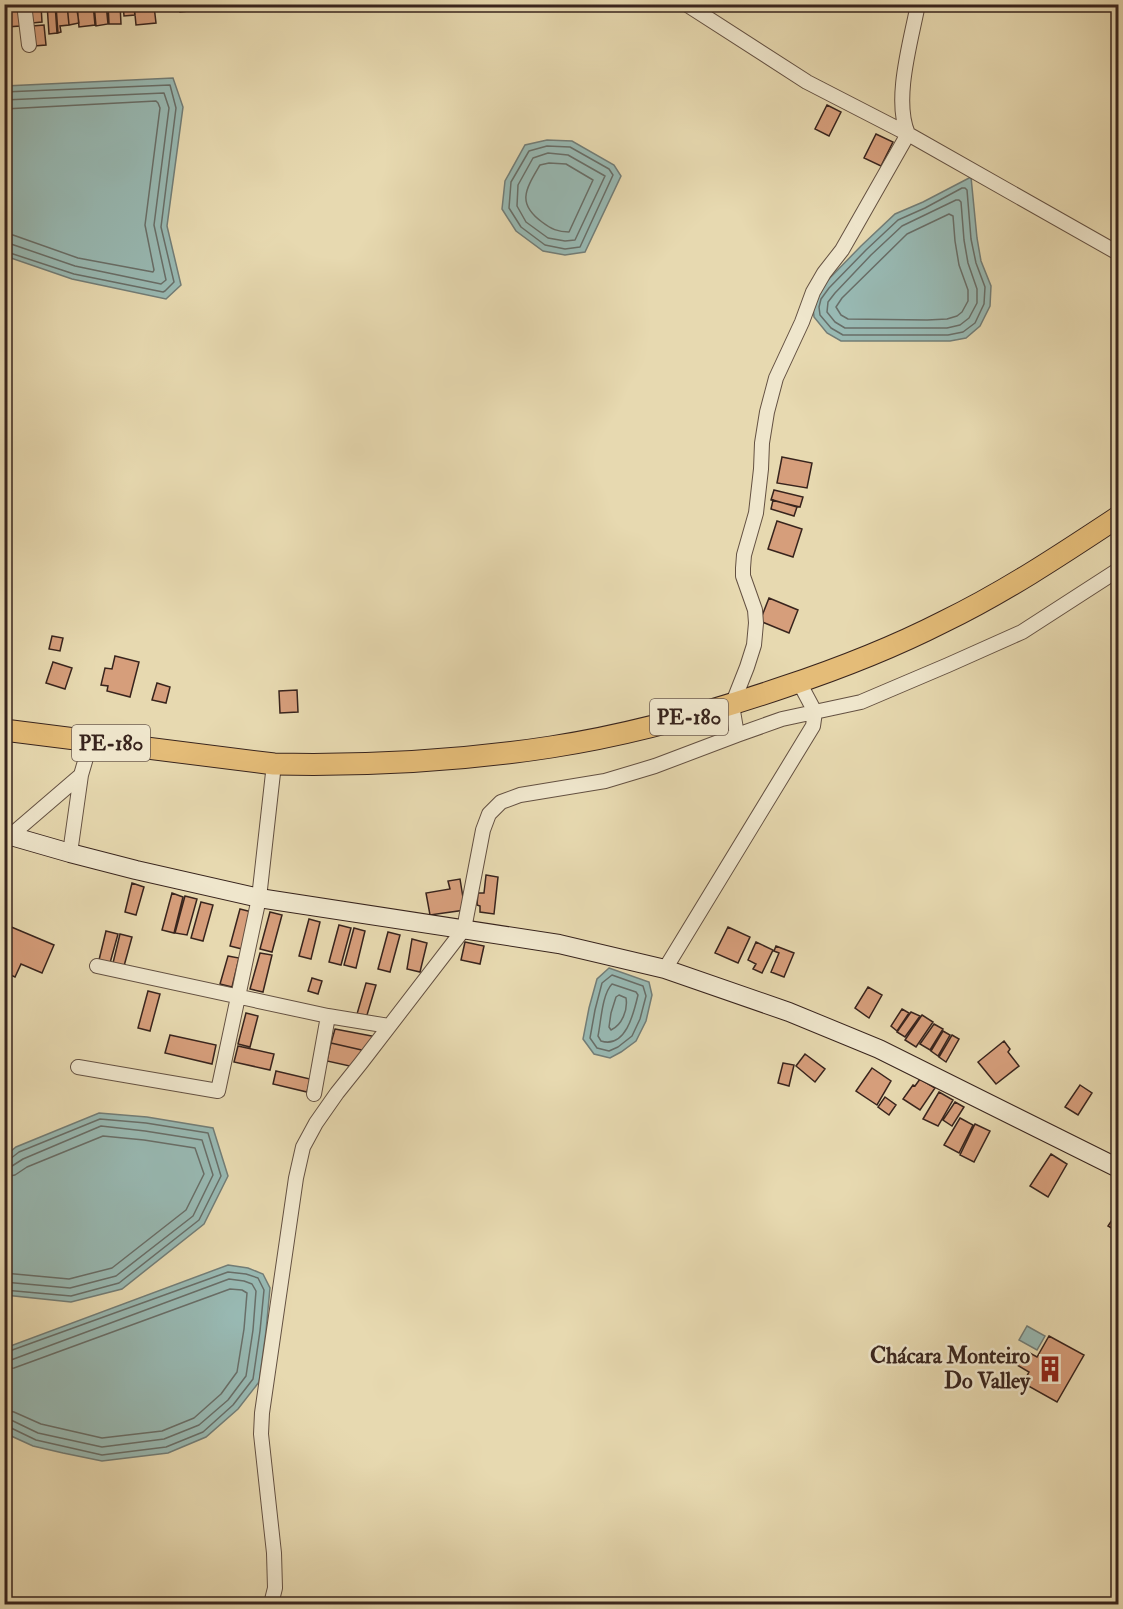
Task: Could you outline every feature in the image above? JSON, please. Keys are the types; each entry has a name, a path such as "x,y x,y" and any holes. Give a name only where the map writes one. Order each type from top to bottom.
{"main road":[{"name":"PE-180","path":"4,730 274,764 311,765 440,760 541,749 649,728 732,705 855,662 944,622 1054,560 1119,517"}],"street":[{"path":"24,4 28,45"},
{"path":"686,4 807,82 908,134 1119,253"},
{"path":"908,134 903,123 903,84 918,4"},
{"path":"737,735 732,705 754,645 756,623 743,576 744,555 756,513 762,443 776,378 813,292 842,250 908,134"},
{"path":"271,1605 275,1588 274,1553 261,1434 262,1413 296,1178 303,1147 337,1093 464,929 483,830 489,814 501,802 520,795 605,781 645,769 783,719 861,702 1022,632 1119,570"},
{"path":"665,969 813,726 814,712 799,682"},
{"path":"70,853 81,775 91,741"},
{"path":"78,1066 218,1091 259,898 274,764"},
{"path":"7,835 81,775"},
{"path":"7,835 70,853 259,898 559,944 665,969 789,1012 879,1048 1119,1168"},
{"path":"97,966 328,1016 390,1026"},
{"path":"314,1094 328,1016"}],"water":[{"path":"173,78 183,107 167,226 181,285 166,299 72,279 5,256 5,86"},
{"path":"547,140 572,141 614,165 621,176 585,252 565,255 543,251 516,231 502,209 505,181 525,145"},
{"path":"971,177 981,261 991,286 990,306 980,326 966,338 950,341 841,341 827,333 814,317 813,307 824,284 895,214"},
{"path":"609,968 649,982 652,995 646,1021 636,1041 610,1058 594,1054 583,1039 597,979"},
{"path":"99,1113 147,1117 213,1128 228,1176 204,1224 122,1289 71,1302 5,1295 5,1156 16,1147"},
{"path":"228,1265 248,1268 263,1274 270,1288 266,1331 259,1382 238,1409 206,1437 168,1453 102,1461 33,1446 5,1431 5,1348"},
{"path":"1027,1326 1045,1336 1037,1350 1019,1340"}],"building":[{"path":"47,4 55,4 57,33 49,34"},
{"path":"67,4 76,4 79,23 69,25"},
{"path":"77,4 93,4 95,25 79,27"},
{"path":"94,4 106,4 108,24 96,26"},
{"path":"108,4 120,4 121,24 109,24"},
{"path":"123,4 133,4 135,15 124,16"},
{"path":"134,4 154,6 156,23 136,25"},
{"path":"179,4 207,4 208,9 180,12"},
{"path":"41,5 42,22 32,23 31,6"},
{"path":"67,5 69,25 60,26 61,32 58,33 56,6"},
{"path":"18,7 20,26 7,27 6,8"},
{"path":"44,25 46,45 34,46 32,26"},
{"path":"827,105 841,112 829,136 815,129"},
{"path":"876,134 893,142 881,166 864,158"},
{"path":"782,457 812,463 807,488 777,483"},
{"path":"774,490 803,497 800,507 771,500"},
{"path":"773,500 797,507 794,516 771,509"},
{"path":"777,521 802,529 793,557 768,549"},
{"path":"769,598 798,610 789,633 760,621"},
{"path":"52,636 63,638 60,651 49,649"},
{"path":"115,656 139,662 130,697 107,691 108,686 101,685 105,668 112,669"},
{"path":"53,662 72,668 65,689 46,683"},
{"path":"157,683 170,687 166,703 152,700"},
{"path":"297,690 298,712 280,713 279,691"},
{"path":"486,875 498,877 494,914 480,912 480,906 477,905 478,893 484,893"},
{"path":"460,879 465,910 430,915 426,893 450,889 448,881"},
{"path":"132,883 144,887 136,915 125,912"},
{"path":"172,893 183,897 174,933 162,930"},
{"path":"185,896 197,899 187,935 175,933"},
{"path":"201,902 213,905 203,941 191,938"},
{"path":"240,909 252,912 242,949 230,946"},
{"path":"270,912 282,915 272,952 260,949"},
{"path":"309,919 320,922 311,959 299,956"},
{"path":"339,925 351,928 341,965 329,962"},
{"path":"9,926 54,945 42,973 21,964 15,977 4,972 7,961 4,960 4,936"},
{"path":"728,927 750,937 738,963 715,953"},
{"path":"354,928 365,931 356,968 344,965"},
{"path":"106,931 118,934 110,963 99,960"},
{"path":"388,932 400,935 390,972 378,969"},
{"path":"120,934 132,937 124,966 113,963"},
{"path":"412,939 427,943 420,972 407,969"},
{"path":"465,942 484,946 480,964 461,960"},
{"path":"756,942 773,950 762,973 753,969 756,964 748,960"},
{"path":"776,946 794,953 784,977 771,972 779,953 774,951"},
{"path":"260,953 272,955 263,992 250,989"},
{"path":"228,956 239,958 232,987 220,984"},
{"path":"312,978 322,981 318,994 308,991"},
{"path":"366,983 376,985 367,1015 357,1014"},
{"path":"868,987 882,995 869,1018 855,1008"},
{"path":"148,991 160,994 150,1031 138,1028"},
{"path":"902,1009 909,1013 897,1031 891,1026"},
{"path":"911,1012 920,1016 905,1037 897,1032"},
{"path":"246,1013 258,1016 250,1047 238,1044"},
{"path":"922,1015 933,1022 916,1047 905,1040"},
{"path":"934,1024 943,1029 930,1050 920,1044"},
{"path":"335,1029 377,1037 366,1051 331,1043"},
{"path":"943,1031 950,1035 938,1056 931,1051"},
{"path":"170,1035 216,1045 212,1064 165,1053"},
{"path":"952,1035 959,1039 946,1062 939,1057"},
{"path":"1004,1041 1010,1049 1008,1052 1019,1066 996,1084 978,1062"},
{"path":"331,1043 366,1051 354,1067 327,1061"},
{"path":"238,1046 274,1054 270,1070 234,1062"},
{"path":"805,1054 825,1069 815,1082 796,1066"},
{"path":"783,1063 794,1065 789,1086 778,1083"},
{"path":"872,1068 891,1081 877,1105 856,1091"},
{"path":"276,1071 310,1079 307,1092 273,1084"},
{"path":"920,1079 935,1088 920,1110 903,1099"},
{"path":"1080,1085 1092,1093 1078,1115 1065,1107"},
{"path":"939,1092 953,1100 938,1126 923,1119"},
{"path":"885,1097 896,1105 889,1115 878,1107"},
{"path":"955,1102 964,1107 952,1126 943,1120"},
{"path":"960,1118 973,1125 959,1153 944,1145"},
{"path":"975,1124 990,1131 974,1162 960,1155"},
{"path":"1051,1154 1067,1164 1048,1197 1030,1186"},
{"path":"1118,1211 1118,1232 1108,1226"},
{"name":"Chácara Monteiro Do Valley","path":"1049,1336 1084,1355 1057,1402 1023,1383 1029,1372 1017,1365 1020,1360 1024,1360 1028,1352 1037,1357"}],"place":[{"name":"Chácara Monteiro Do Valley","path":"1050,1369"}]}
